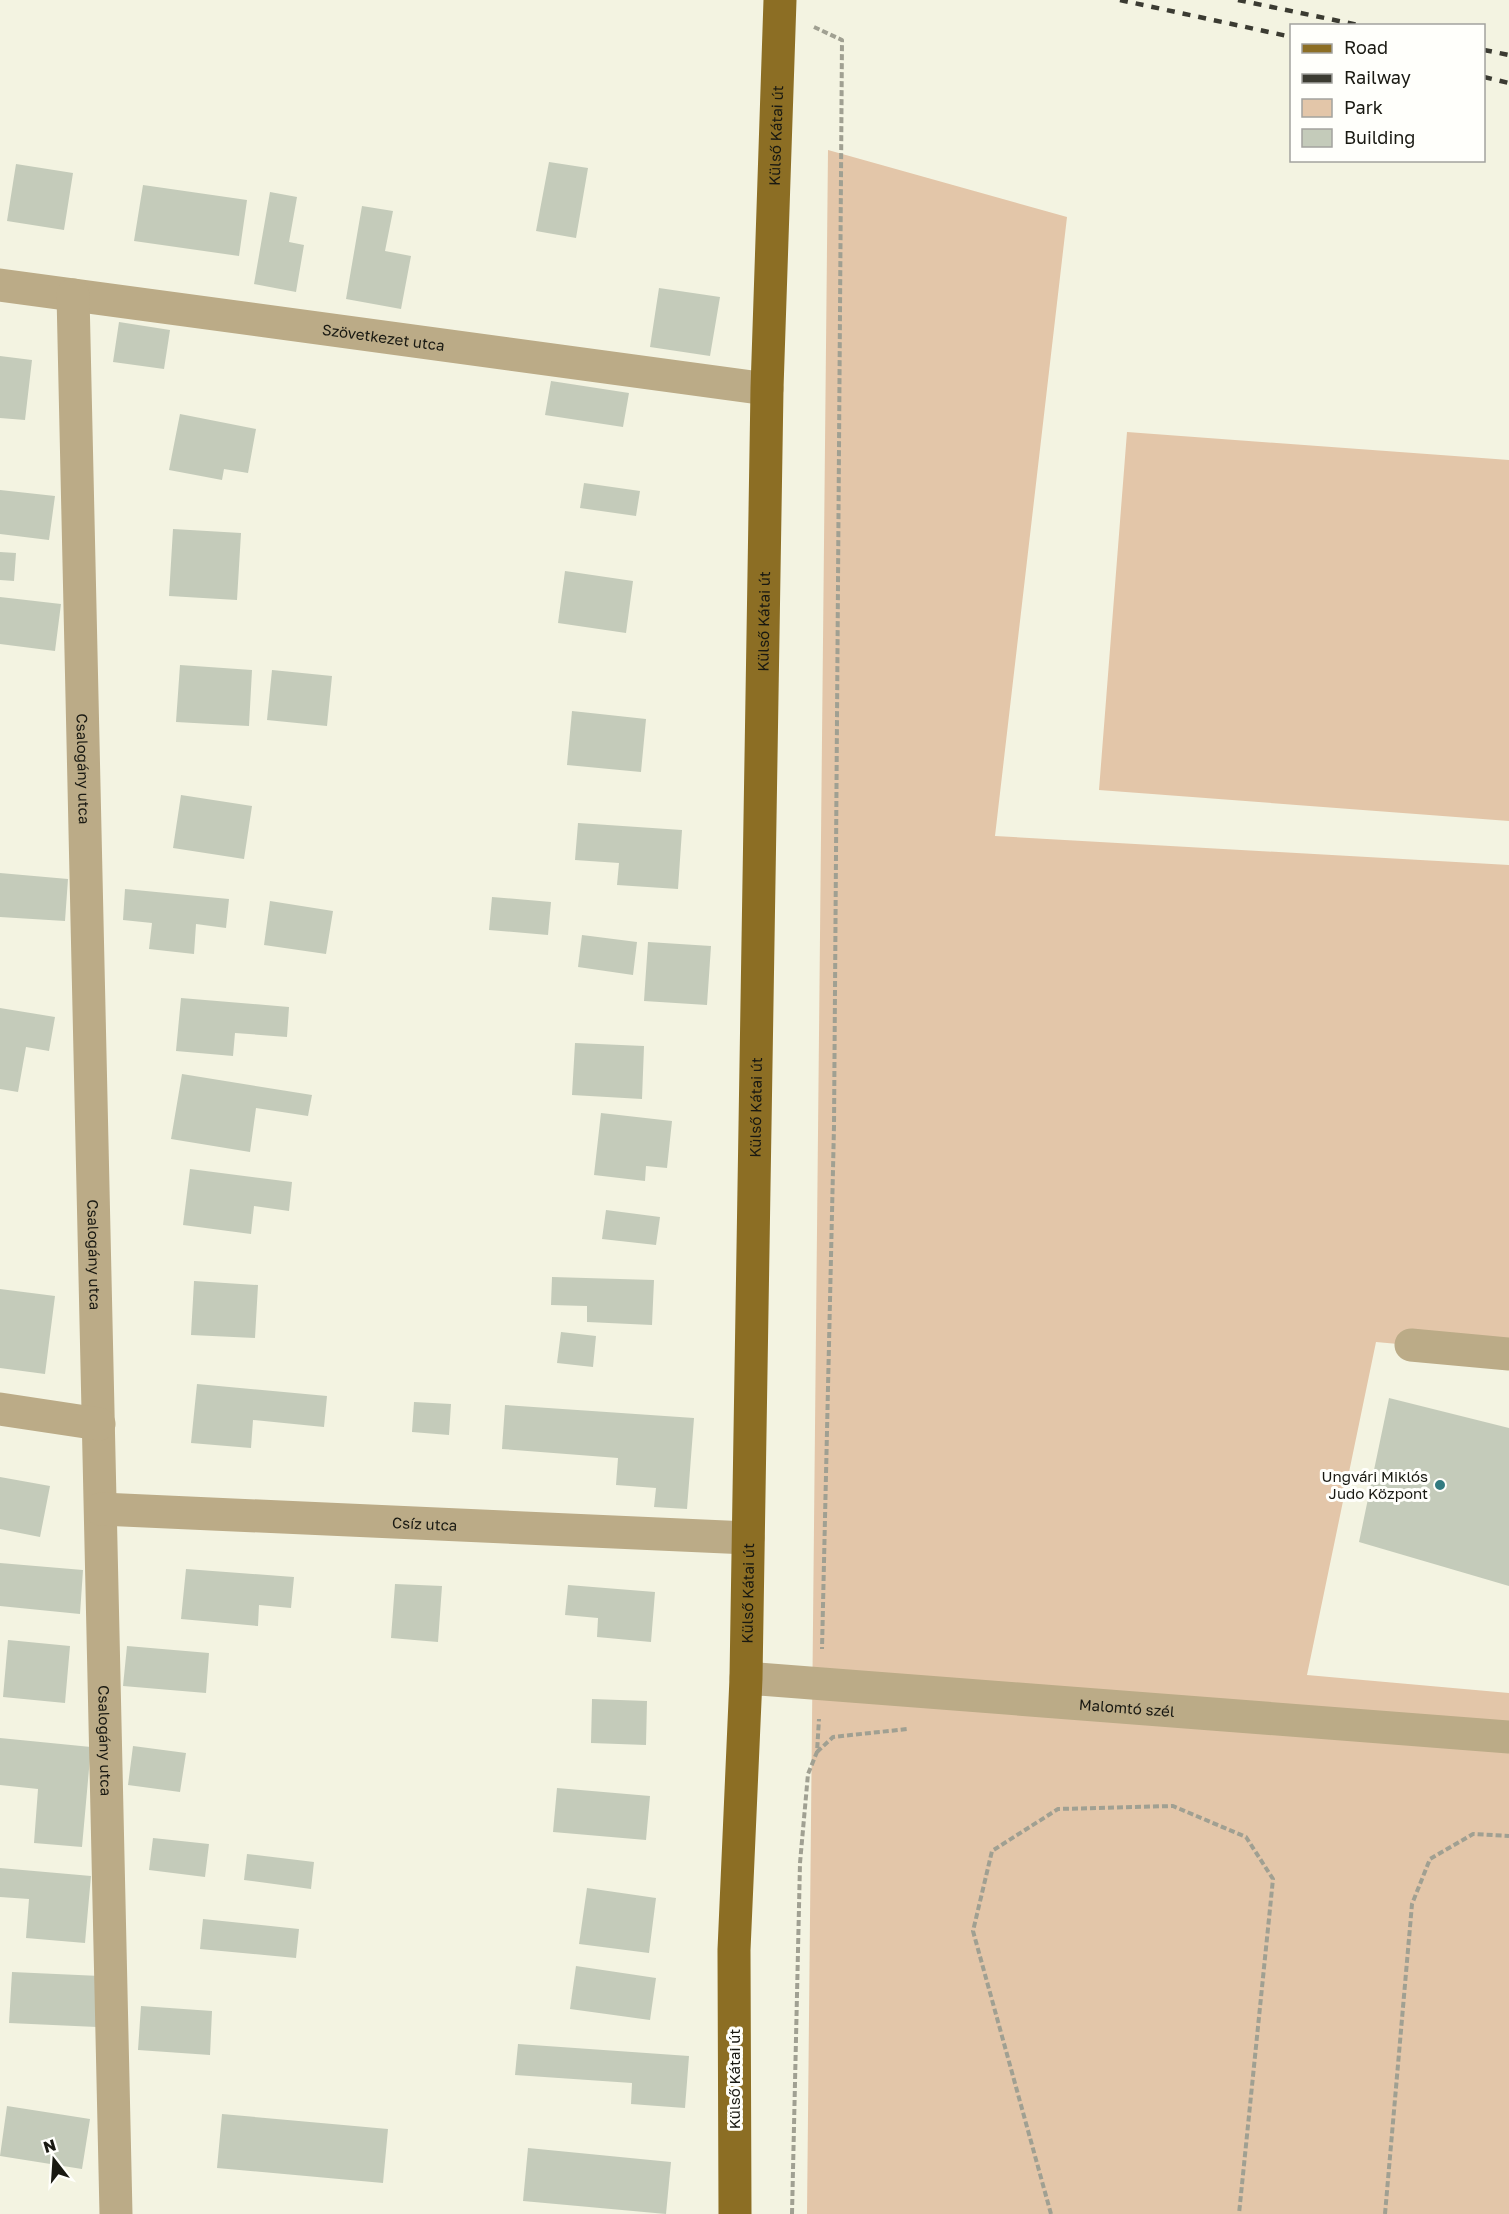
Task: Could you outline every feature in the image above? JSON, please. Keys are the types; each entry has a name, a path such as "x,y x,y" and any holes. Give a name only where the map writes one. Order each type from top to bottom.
{"main road":[{"name":"Külső Kátai út","path":"735,2214 734,1950 746,1678 767,389 780,5"}],"street":[{"name":"Szövetkezet utca","path":"0,285 767,389"},
{"name":"Csalogány utca","path":"73,295 116,2214"},
{"path":"1411,1345 1509,1354"},
{"path":"0,1410 99,1424"},
{"name":"Csíz utca","path":"101,1509 748,1538"},
{"name":"Malomtó szél","path":"746,1678 1509,1737"}],"path":[{"path":"780,5 842,40 834,1126 821,1682 817,1752 807,1774 800,1863 792,2214"},
{"path":"1051,2214 973,1931 992,1851 1058,1809 1173,1806 1246,1837 1273,1879 1239,2214"},
{"path":"1385,2214 1412,1904 1430,1859 1473,1833 1509,1836"}],"green space":[{"path":"828,150 1067,217 995,836 1509,865 1509,1354 1376,1342 1307,1675 1509,1693 1509,2214 807,2214"},
{"path":"1127,432 1509,460 1509,821 1099,790"}],"building":[{"path":"549,162 588,168 576,238 536,231"},
{"path":"16,164 73,173 64,230 7,221"},
{"path":"143,185 247,200 239,256 134,241"},
{"path":"270,192 297,197 289,242 304,245 296,292 254,284"},
{"path":"362,206 393,211 385,251 411,256 401,309 346,299"},
{"path":"659,288 720,297 710,356 650,347"},
{"path":"119,322 170,330 164,369 113,362"},
{"path":"0,356 32,360 25,420 0,418"},
{"path":"551,381 629,393 623,427 545,415"},
{"path":"180,414 256,429 248,473 224,469 222,480 169,470"},
{"path":"584,483 640,491 636,516 580,508"},
{"path":"0,490 55,496 49,540 0,534"},
{"path":"173,529 241,533 237,600 169,596"},
{"path":"0,552 16,553 14,581 0,580"},
{"path":"565,571 633,581 626,633 558,623"},
{"path":"0,597 61,604 55,651 0,644"},
{"path":"180,665 252,670 249,726 176,722"},
{"path":"272,670 332,676 327,726 267,720"},
{"path":"572,711 646,719 641,772 567,765"},
{"path":"181,795 252,806 244,859 173,848"},
{"path":"578,823 682,830 678,889 617,885 619,863 575,860"},
{"path":"0,873 68,879 65,921 0,917"},
{"path":"125,889 229,899 226,928 196,924 194,954 149,949 152,923 123,920"},
{"path":"492,897 551,902 548,935 489,930"},
{"path":"270,901 333,911 326,954 264,945"},
{"path":"582,935 637,942 633,975 578,967"},
{"path":"648,942 711,946 707,1005 644,1001"},
{"path":"181,998 289,1007 287,1037 235,1033 233,1056 176,1051"},
{"path":"0,1008 55,1017 49,1051 26,1047 18,1092 0,1089"},
{"path":"575,1043 644,1046 642,1099 572,1095"},
{"path":"182,1074 312,1095 308,1116 256,1108 250,1152 171,1139"},
{"path":"601,1113 672,1121 667,1168 646,1166 645,1181 594,1175"},
{"path":"190,1169 292,1182 289,1211 254,1206 251,1234 183,1225"},
{"path":"606,1210 660,1217 656,1245 602,1239"},
{"path":"552,1277 654,1280 652,1325 587,1322 587,1306 551,1305"},
{"path":"194,1281 258,1285 255,1338 191,1335"},
{"path":"0,1289 55,1296 45,1374 0,1368"},
{"path":"561,1332 596,1336 593,1367 557,1363"},
{"path":"197,1384 327,1396 324,1427 253,1420 251,1448 191,1443"},
{"name":"Ungvári Miklós Judo Központ","path":"1389,1398 1509,1428 1509,1586 1359,1542"},
{"path":"414,1402 451,1404 449,1435 412,1432"},
{"path":"505,1405 694,1418 687,1509 654,1507 656,1488 616,1485 618,1458 502,1449"},
{"path":"0,1477 50,1486 40,1537 0,1529"},
{"path":"0,1563 83,1570 80,1614 0,1606"},
{"path":"186,1569 294,1577 291,1608 259,1605 258,1626 181,1619"},
{"path":"395,1584 442,1586 438,1642 391,1638"},
{"path":"568,1585 655,1592 651,1642 597,1637 598,1618 565,1615"},
{"path":"8,1640 70,1646 65,1703 3,1697"},
{"path":"127,1646 209,1653 206,1693 123,1686"},
{"path":"592,1699 647,1701 646,1745 591,1743"},
{"path":"0,1738 91,1747 82,1847 34,1843 38,1789 0,1785"},
{"path":"133,1746 186,1753 180,1792 128,1785"},
{"path":"557,1788 650,1796 646,1840 553,1832"},
{"path":"153,1838 209,1844 205,1877 149,1870"},
{"path":"247,1854 314,1862 311,1889 244,1880"},
{"path":"0,1868 91,1876 85,1943 26,1938 29,1899 0,1897"},
{"path":"587,1888 656,1898 649,1953 579,1944"},
{"path":"203,1919 299,1929 296,1958 200,1949"},
{"path":"576,1966 656,1978 650,2020 570,2009"},
{"path":"12,1972 100,1976 97,2027 9,2023"},
{"path":"141,2006 212,2011 210,2055 138,2050"},
{"path":"518,2044 689,2056 685,2108 631,2104 632,2083 515,2075"},
{"path":"7,2106 90,2119 82,2169 0,2156"},
{"path":"222,2114 388,2129 383,2183 217,2168"},
{"path":"528,2148 671,2162 666,2214 523,2201"}],"railway":[{"path":"1120,0 1290,37"},
{"path":"1238,0 1353,24"},
{"path":"1485,50 1509,55"},
{"path":"1485,77 1509,83"}],"place":[{"name":"Ungvári Miklós Judo Központ","path":"1440,1485"}]}
